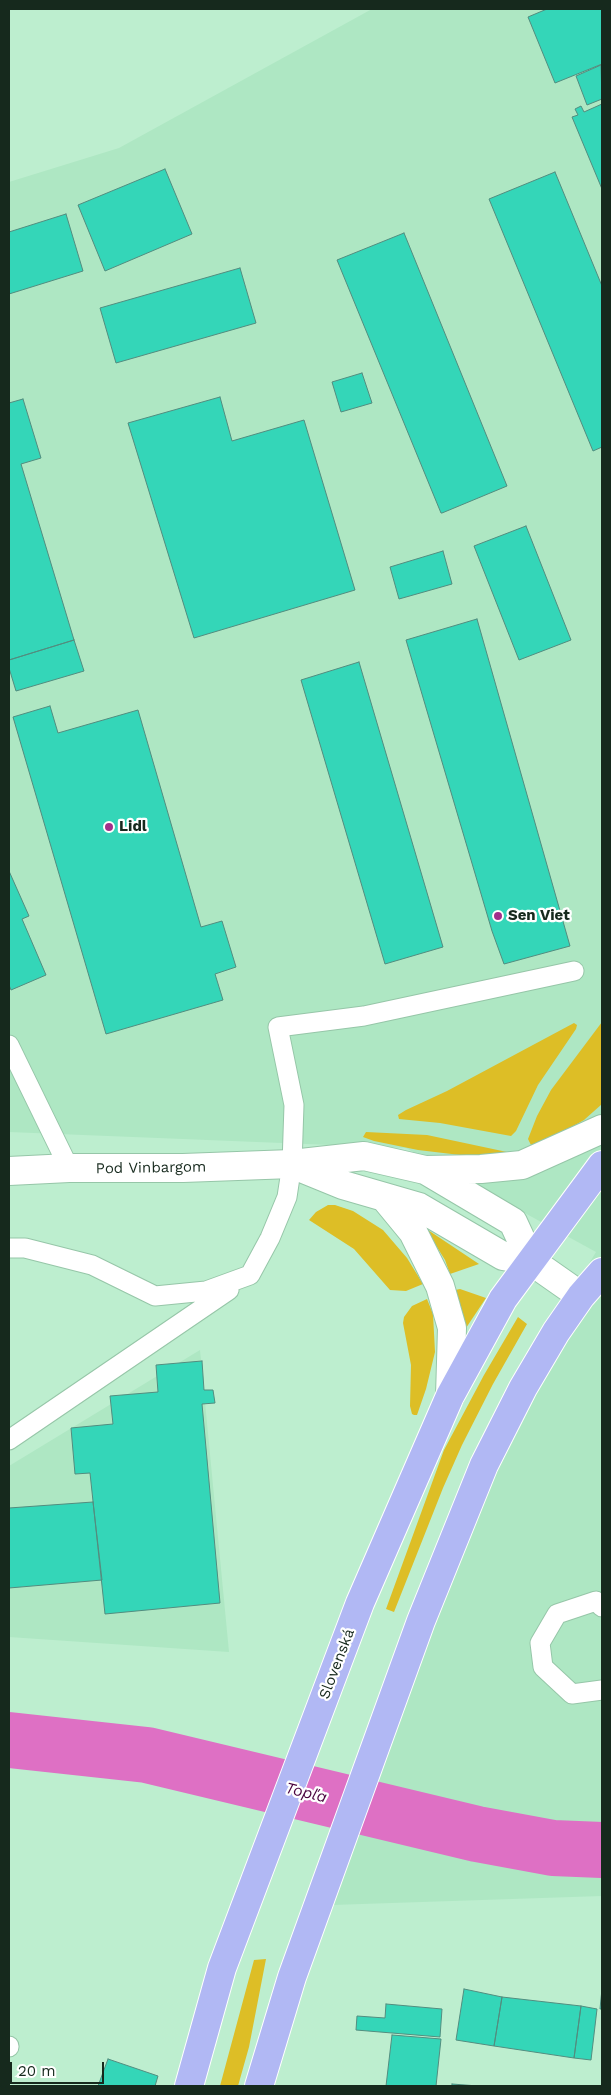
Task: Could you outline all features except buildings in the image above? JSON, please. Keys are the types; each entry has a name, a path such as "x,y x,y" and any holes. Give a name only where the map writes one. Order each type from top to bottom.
{"main road":[{"name":"Slovenská","path":"189,2086 222,1968 360,1604 450,1396 503,1299 602,1165"},
{"path":"259,2086 292,1977 422,1621 484,1465 523,1388 556,1332 581,1296 602,1272"}],"street":[{"name":"Pod Vinbargom","path":"9,1171 69,1168 183,1168 292,1164 364,1156 425,1170 481,1170 522,1165 602,1129"},
{"name":"Pod Vinbargom","path":"292,1164 343,1185 419,1207 503,1256 531,1261 581,1296"},
{"name":"Pod Vinbargom","path":"425,1170 513,1222 531,1261"},
{"path":"386,1198 413,1232 440,1286 452,1328 450,1396"}],"lane":[{"path":"9,1440 250,1275 270,1238 287,1197 292,1164 294,1105 278,1028 364,1016 574,971"},
{"path":"9,1046 69,1168"},
{"path":"9,1248 25,1248 92,1265 155,1296 206,1291 250,1275"},
{"path":"602,1606 596,1601 557,1614 540,1643 543,1667 572,1694 602,1690"}],"shaded area":[{"path":"372,9 602,9 602,1896 332,1905 519,1380 596,1252 406,1148 9,1132 9,182 119,148"},
{"path":"602,1022 602,1104 584,1120 552,1138 531,1145 528,1139 537,1116 551,1090"},
{"path":"574,1023 577,1025 576,1029 538,1085 516,1131 511,1136 440,1123 399,1119 398,1115 406,1110 447,1091"},
{"path":"366,1132 427,1135 507,1152 477,1157 418,1150 374,1141 363,1137"},
{"path":"328,1205 335,1205 353,1211 383,1230 407,1258 423,1284 406,1291 390,1290 354,1249 309,1220 316,1212"},
{"path":"425,1228 479,1264 450,1274 445,1260"},
{"path":"460,1289 486,1298 466,1328 462,1329 455,1290"},
{"path":"427,1299 433,1314 435,1352 426,1389 417,1415 414,1415 410,1406 411,1365 403,1323 404,1317 412,1306"},
{"path":"518,1317 527,1324 493,1384 462,1445 394,1612 386,1609 444,1450 484,1375"},
{"path":"200,1350 229,1652 9,1637 9,1466"},
{"path":"266,1959 249,2047 238,2086 220,2086 254,1960"}],"waterway":[{"name":"Topľa","path":"9,1740 147,1755 477,1834 553,1848 602,1850"}],"place":[{"name":"Lidl","path":"109,827"},
{"name":"Sen Viet","path":"498,916"}]}
